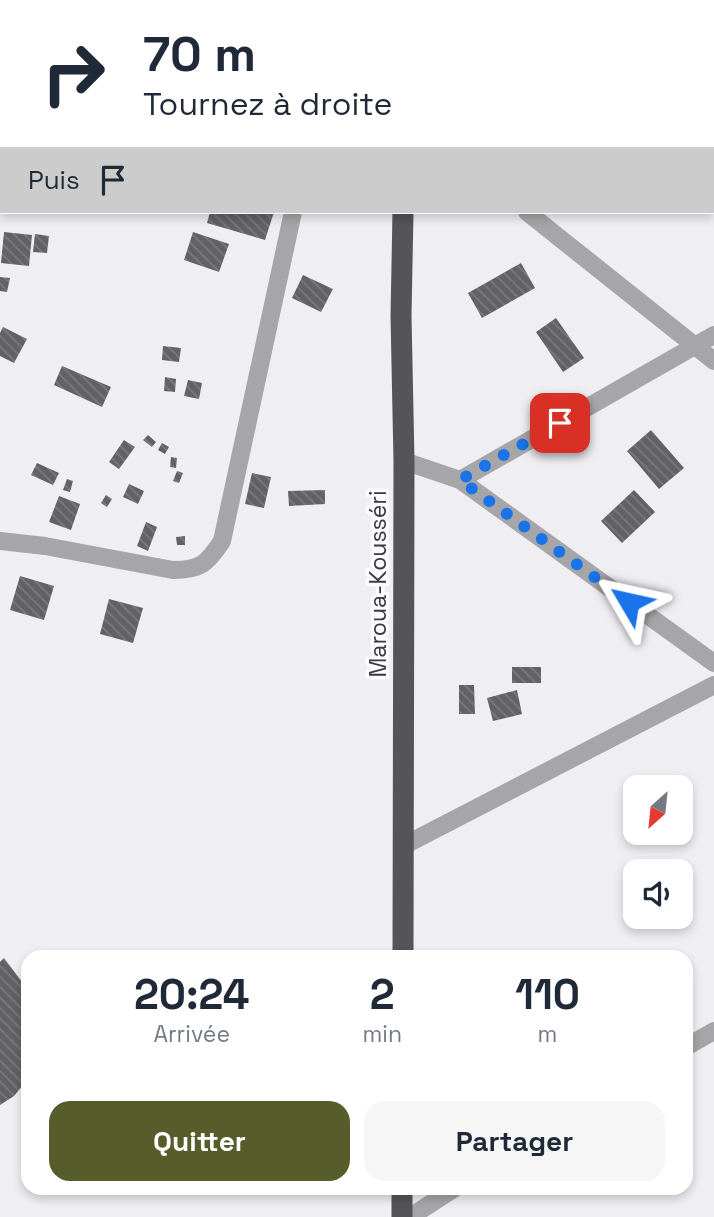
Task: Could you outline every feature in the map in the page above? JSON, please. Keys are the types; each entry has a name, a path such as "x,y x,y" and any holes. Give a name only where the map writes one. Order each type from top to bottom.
{"highway":[{"name":"Maroua-Kousséri","path":"402,950 404,461 401,316 407,214"},
{"path":"402,1195 402,1217"}],"street":[{"path":"0,541 45,546 173,570 194,570 211,558 222,541 293,214"},
{"path":"530,214 714,360"},
{"path":"460,480 714,335"},
{"path":"404,461 460,480 714,663"},
{"path":"403,846 714,685"},
{"path":"693,1042 714,1031"},
{"path":"410,1217 444,1195"}],"building":[{"path":"209,214 273,214 265,240 207,223"},
{"path":"4,232 32,235 29,266 1,263"},
{"path":"193,232 229,244 219,272 184,260"},
{"path":"35,234 49,236 47,253 33,252"},
{"path":"521,263 535,288 482,318 468,293"},
{"path":"303,275 333,289 321,312 292,298"},
{"path":"0,277 10,278 7,292 0,291"},
{"path":"556,318 584,358 563,372 536,332"},
{"path":"3,327 27,339 14,363 0,356 0,333"},
{"path":"163,346 181,348 179,362 162,360"},
{"path":"62,366 111,387 102,407 54,385"},
{"path":"165,377 176,379 175,392 164,391"},
{"path":"188,380 202,383 199,399 184,396"},
{"path":"651,430 684,468 659,489 627,451"},
{"path":"148,435 156,442 152,447 143,440"},
{"path":"124,440 135,447 119,469 109,462"},
{"path":"162,443 169,447 165,454 158,450"},
{"path":"171,457 177,458 176,468 170,467"},
{"path":"37,463 59,473 53,485 31,475"},
{"path":"177,471 183,473 179,483 173,481"},
{"path":"252,473 271,477 264,508 245,504"},
{"path":"67,479 73,481 70,492 63,490"},
{"path":"129,484 144,491 138,504 123,497"},
{"path":"325,490 325,504 289,506 288,491"},
{"path":"634,490 655,512 622,543 601,521"},
{"path":"106,495 112,499 107,507 101,503"},
{"path":"59,496 80,504 71,530 49,522"},
{"path":"146,522 157,527 148,551 137,546"},
{"path":"185,536 185,545 177,545 176,537"},
{"path":"20,576 54,586 44,620 10,610"},
{"path":"109,599 143,608 133,643 100,634"},
{"path":"512,667 541,667 541,683 512,683"},
{"path":"459,685 474,685 475,714 459,714"},
{"path":"517,690 522,714 493,721 487,698"},
{"path":"4,958 21,981 21,1088 0,1105 0,962"}],"route":[{"path":"560,423 460,480 629,602"}]}
